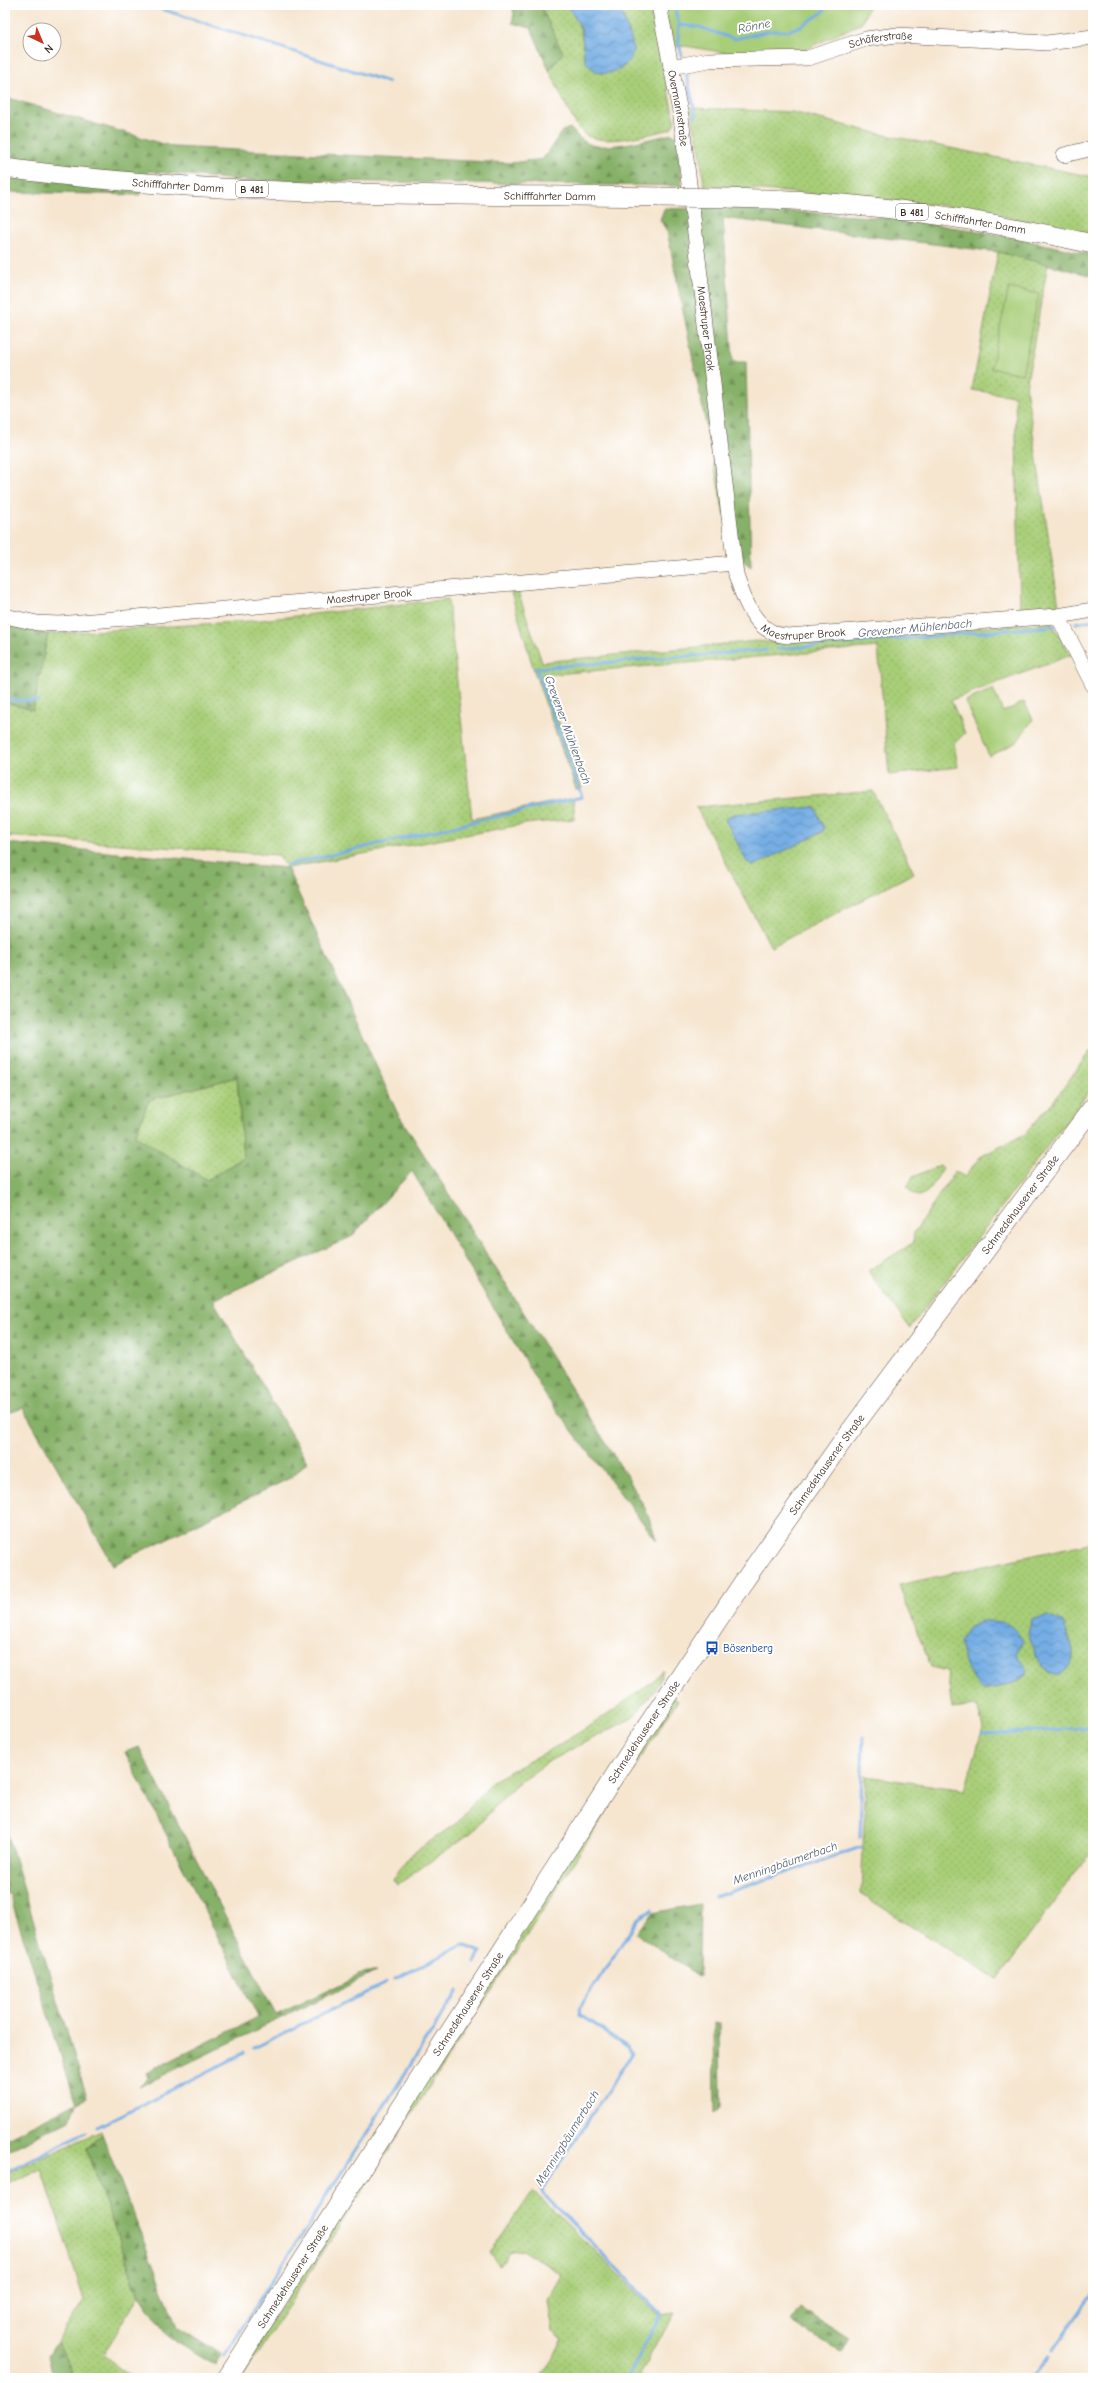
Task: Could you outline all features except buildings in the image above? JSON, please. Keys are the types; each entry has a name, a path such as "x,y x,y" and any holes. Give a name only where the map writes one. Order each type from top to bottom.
{"main road":[{"name":"Schifffahrter Damm","path":"5,168 60,176 243,189 661,198 729,198 817,202 902,210 1022,229 1093,244"},
{"name":"Schmedehausener Straße","path":"227,2378 635,1744 742,1584 839,1446 1093,1107"}],"street":[{"name":"Overmannstraße","path":"658,5 681,117 694,213"},
{"name":"Schäferstraße","path":"671,67 709,60 808,58 866,39 897,35 1047,43 1093,37"},
{"path":"1064,155 1093,148"},
{"name":"Maestruper Brook","path":"694,213 734,563 742,592 761,624 772,632 787,636 1058,616 1093,610"},
{"name":"Maestruper Brook","path":"5,616 37,623 59,624 734,563"},
{"path":"1058,616 1093,684"}],"green space":[{"path":"512,5 540,5 563,53 549,70 531,28 512,23 514,14"},
{"path":"540,5 567,5 579,25 585,61 631,40 619,5 649,5 675,122 671,129 613,140 591,137 583,133 574,121 549,70 563,53"},
{"path":"664,5 869,5 862,23 795,54 733,54 685,46 674,47"},
{"path":"5,97 174,147 511,163 543,159 562,131 570,128 585,142 599,146 631,143 672,134 678,138 682,186 236,180 148,171 140,195 5,192"},
{"path":"690,108 792,112 876,133 1093,177 1093,234 950,206 704,185 700,151"},
{"path":"727,207 900,219 1002,235 1093,255 1093,276 998,252 723,218 733,362 746,362 751,567 742,560 723,509 667,231 660,220 664,209"},
{"path":"998,252 1048,263 1026,387 1059,607 1020,608 1015,396 972,390"},
{"path":"1009,288 1039,294 1022,374 991,368"},
{"path":"510,589 517,589 542,662 757,641 777,643 1051,622 1071,655 951,700 965,733 954,744 958,767 889,775 878,647 542,675 582,788 576,789 535,674"},
{"path":"448,599 472,819 573,798 575,819 525,824 287,868 278,855 5,836 5,702 33,710 48,634 251,621"},
{"path":"5,624 48,634 33,710 5,702"},
{"path":"993,689 1003,712 1024,702 1033,719 1017,742 989,756 965,701"},
{"path":"873,791 914,873 771,947 696,807"},
{"path":"5,843 287,868 397,1112 628,1478 646,1510 657,1541 547,1398 412,1171 351,1237 213,1300 307,1462 292,1477 113,1565 23,1408 5,1414","holes":["237,1077 243,1158 207,1180 135,1136 149,1100"]},
{"path":"1093,1047 1093,1086 910,1328 868,1271 913,1243 914,1233 955,1171 965,1177 980,1157 1025,1134 1056,1098"},
{"path":"237,1077 243,1158 207,1180 135,1136 149,1100"},
{"path":"940,1165 943,1168 931,1187 923,1195 918,1196 907,1187 913,1177"},
{"path":"1093,1542 1093,1849 997,1980 861,1894 866,1776 965,1790 983,1728 977,1706 952,1709 947,1671 931,1667 899,1585"},
{"path":"663,1670 659,1683 634,1717 551,1760 514,1786 472,1832 397,1885 393,1879 409,1856 458,1822 492,1781 561,1744 616,1709 654,1680"},
{"path":"674,1697 678,1700 242,2378 235,2378"},
{"path":"139,1747 276,2015 366,1972 376,1972 139,2087 148,2078 146,2073 258,2017 125,1752"},
{"path":"5,1826 87,2098 76,2103 9,1893 5,1895"},
{"path":"700,1904 699,1977 636,1933 652,1913"},
{"path":"714,2023 720,2024 721,2107 715,2113"},
{"path":"76,2103 70,2120 5,2152 5,2139"},
{"path":"101,2131 102,2134 86,2149 139,2296 103,2355 134,2378 70,2378 70,2365 57,2342 84,2300 42,2169 5,2185 5,2174"},
{"path":"102,2134 177,2327 220,2354 216,2366 168,2337 139,2296 86,2149"},
{"path":"533,2191 660,2315 674,2313 639,2378 546,2378 542,2375 563,2340 553,2332 548,2300 562,2275 522,2249 509,2252 499,2266 490,2253"},
{"path":"800,2308 849,2338 841,2353 791,2321"},
{"path":"57,2342 70,2365 70,2378 54,2378 48,2356"}],"water":[{"path":"567,5 619,5 633,45 632,54 624,66 610,73 602,73 589,66 585,61 581,28"},
{"path":"815,807 824,828 822,832 758,864 752,865 747,862 725,819 733,814"},
{"path":"1048,1616 1063,1623 1072,1645 1073,1658 1071,1664 1059,1676 1048,1673 1036,1656 1028,1632 1032,1619"},
{"path":"981,1621 1001,1622 1010,1626 1019,1634 1023,1641 1016,1654 1027,1668 1026,1675 1004,1686 981,1689 967,1667 960,1642 967,1629"}],"waterway":[{"path":"149,5 388,82"},
{"name":"Rönne","path":"674,5 679,25 678,40 682,56"},
{"name":"Rönne","path":"679,25 699,27 734,39 770,31 787,31 801,26 822,13 827,5"},
{"name":"Rönne","path":"686,72 696,117"},
{"name":"Grevener Mühlenbach","path":"1076,623 1093,620"},
{"name":"Grevener Mühlenbach","path":"777,649 1055,626"},
{"name":"Grevener Mühlenbach","path":"287,865 582,797 536,668 766,650"},
{"path":"5,700 38,701"},
{"name":"Menningbäumerbach","path":"983,1735 1093,1727"},
{"path":"860,1838 863,1737"},
{"name":"Menningbäumerbach","path":"715,1897 861,1847"},
{"name":"Menningbäumerbach","path":"628,2378 661,2313 543,2194 542,2190 631,2055 627,2047 580,2015 579,2009 638,1919 652,1910"},
{"path":"395,1979 463,1945 481,1952"},
{"path":"475,1963 480,1952"},
{"path":"254,2048 386,1983"},
{"path":"223,2357 458,1991"},
{"path":"97,2127 245,2053"},
{"path":"5,2172 86,2132"},
{"path":"1053,2350 1093,2293"},
{"path":"1031,2378 1049,2356"}],"place":[{"name":"Bösenberg","path":"712,1648"}]}
